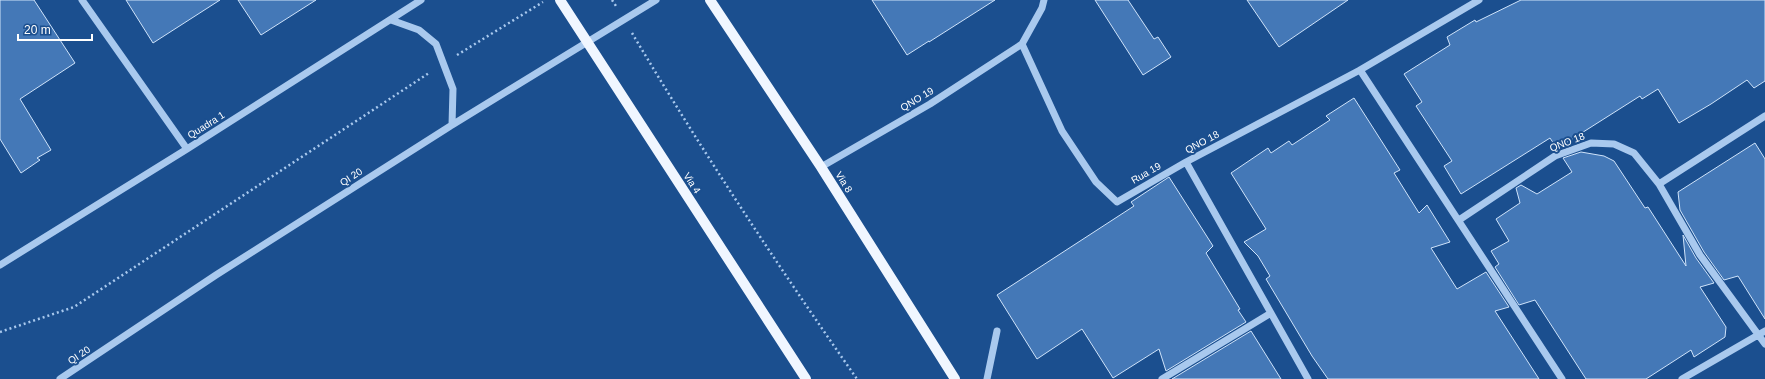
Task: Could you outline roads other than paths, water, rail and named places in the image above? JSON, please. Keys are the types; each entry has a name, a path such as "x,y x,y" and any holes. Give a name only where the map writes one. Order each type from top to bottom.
{"main road":[{"name":"Via 4","path":"560,0 806,379"},
{"name":"Via 8","path":"710,0 821,167 955,379"}],"street":[{"path":"82,0 187,149"},
{"name":"Quadra 1","path":"0,265 187,149 421,0"},
{"name":"QI 20","path":"60,379 216,275 452,125 656,0"},
{"name":"QNO 19","path":"821,167 930,104 1022,44 1042,8 1044,0"},
{"name":"QNO 18","path":"1308,379 1186,162 1360,70 1479,0"},
{"path":"391,20 419,30 436,44 453,89 452,125"},
{"name":"Rua 19","path":"1022,44 1062,131 1096,182 1117,202 1186,162"},
{"path":"1360,70 1460,220 1562,379"},
{"path":"1659,184 1765,116"},
{"name":"QNO 18","path":"1460,220 1555,156 1591,143 1614,144 1634,153 1659,184 1700,255 1762,333 1765,344"},
{"path":"1162,379 1271,313"},
{"path":"987,379 996,331"},
{"path":"1682,379 1762,333"}]}
